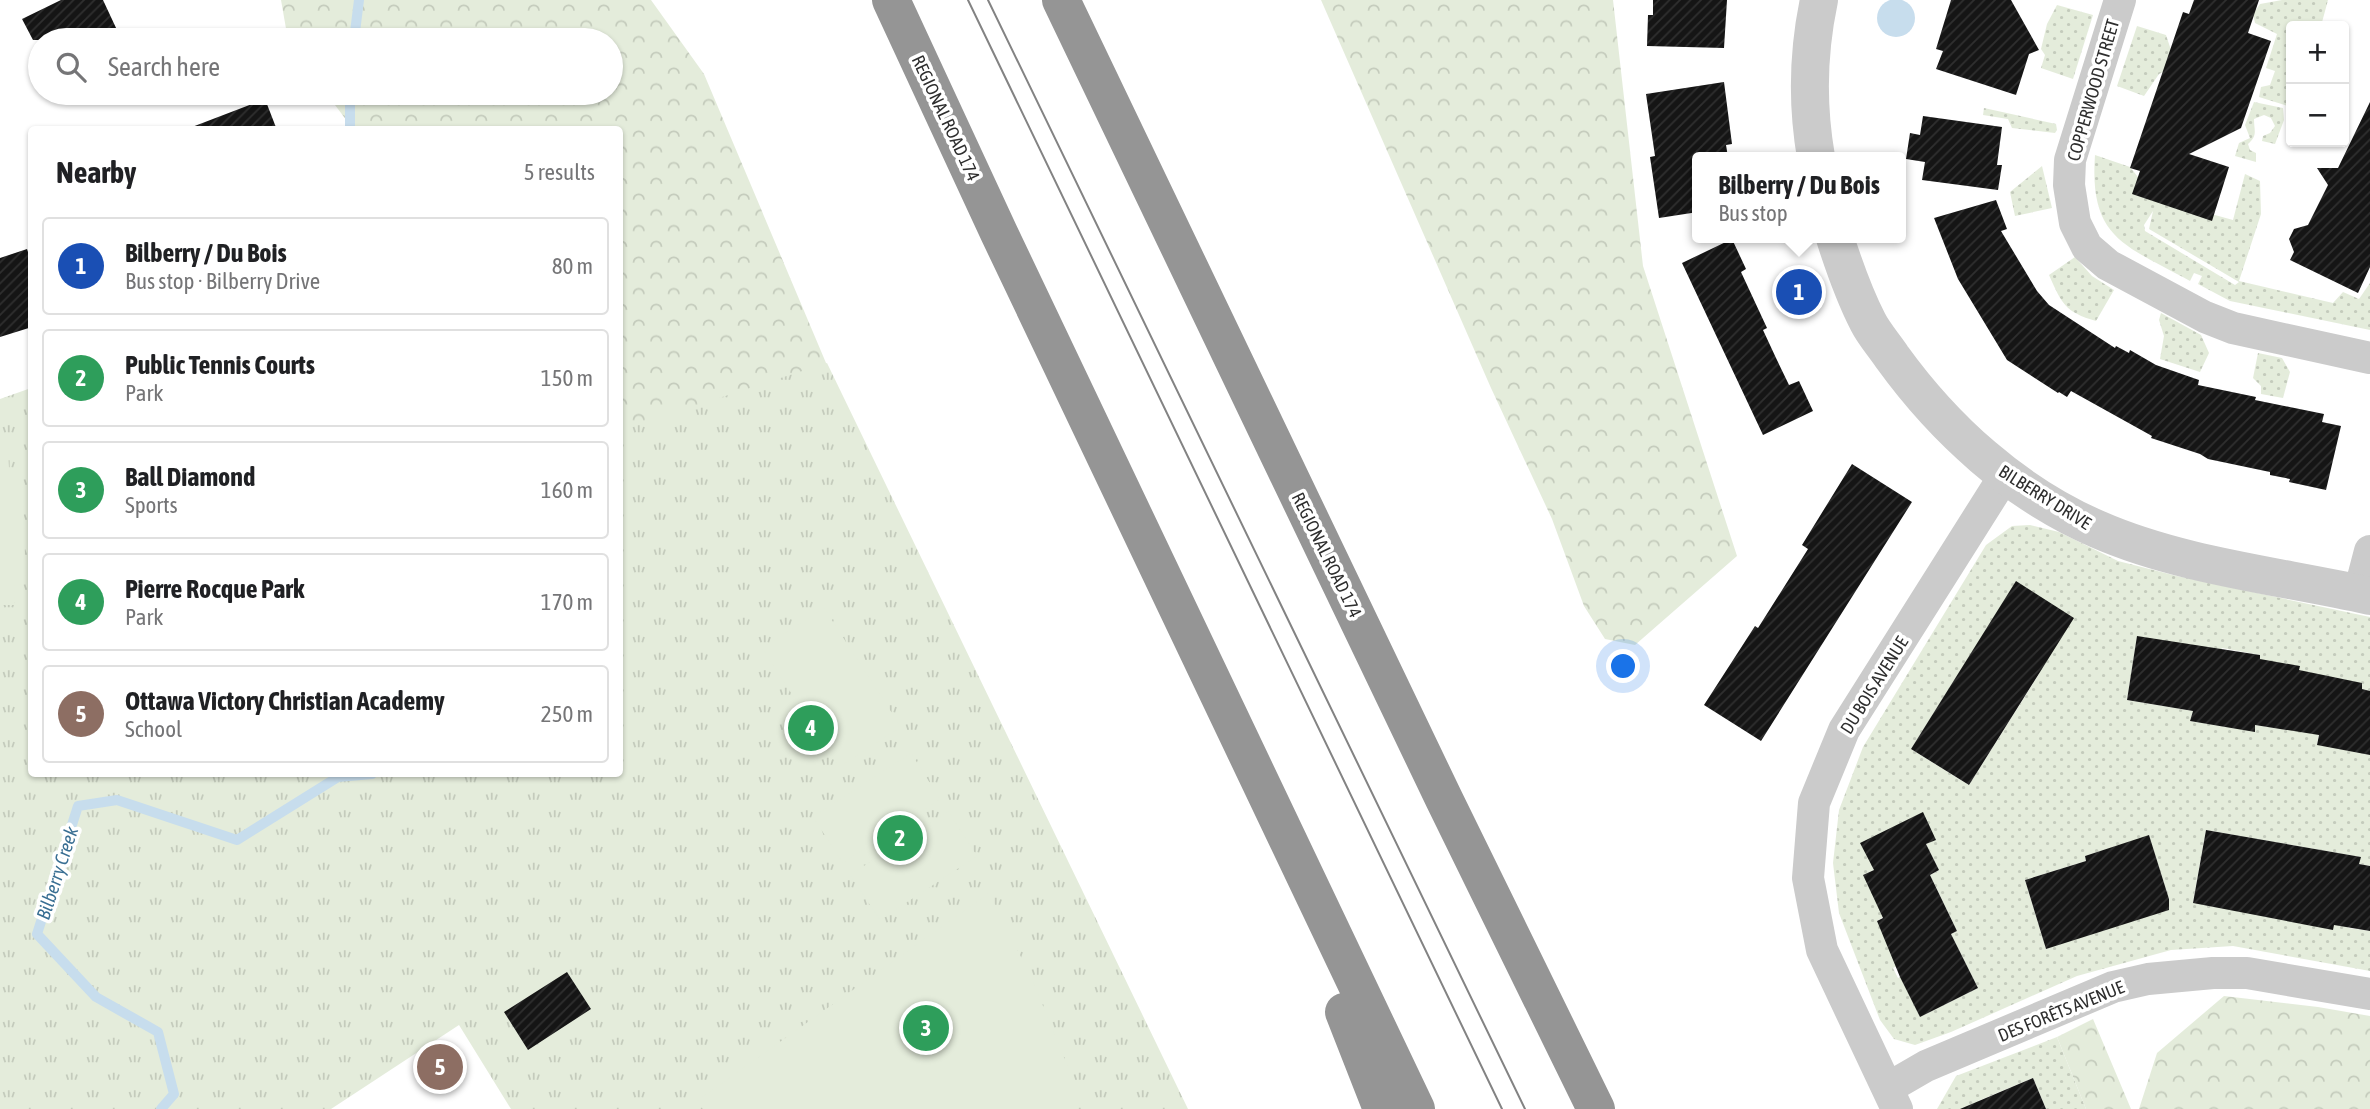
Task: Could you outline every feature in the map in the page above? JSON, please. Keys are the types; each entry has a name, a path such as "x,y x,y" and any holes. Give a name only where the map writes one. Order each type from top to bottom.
{"highway":[{"name":"REGIONAL ROAD 174","path":"891,0 1416,1109"},
{"name":"REGIONAL ROAD 174","path":"1061,0 1444,799 1596,1109"},
{"path":"999,233 1280,847 1382,1109"},
{"path":"1444,799 1610,1109"}],"street":[{"path":"1815,152 1810,125 1809,94 1819,0"},
{"name":"COPPERWOOD STREET","path":"2120,0 2070,160 2069,185 2075,223 2087,247 2108,265 2205,317 2233,328 2370,358"},
{"name":"BILBERRY DRIVE","path":"1837,243 1868,324 1924,399 1966,442 2005,475 2054,507 2096,529 2141,545 2218,565 2364,594"},
{"name":"DU BOIS AVENUE","path":"1892,1099 1822,950 1808,878 1814,803 1844,730 2005,475"},
{"path":"2364,594 2370,551"},
{"name":"DES FORÊTS AVENUE","path":"1892,1099 1926,1066 2113,987 2148,979 2247,973 2370,994"}],"green space":[{"path":"281,0 651,0 704,74 959,678 623,517 623,126 351,126 335,105 623,105 623,28 286,28"},
{"path":"1321,0 1613,0 1643,266 1737,556 1635,645 1605,639 1584,606 1552,519 1491,388"},
{"path":"2282,0 2328,0 2322,21 2286,21 2286,105 2259,97 2261,87 2270,85 2275,71 2266,68 2277,34 2255,23 2253,14 2260,4"},
{"path":"2057,5 2093,15 2073,79 2041,68 2045,55 2041,49 2047,24"},
{"path":"2137,26 2166,35 2172,53 2171,68 2159,74 2144,96 2117,86"},
{"path":"2254,102 2283,108 2284,120 2275,144 2262,141 2263,136 2270,133 2275,126 2271,118 2264,115 2254,119 2254,135 2248,144 2250,150 2256,153 2256,162 2235,156 2239,143 2250,138 2245,125"},
{"path":"1984,108 2056,124 2057,130 2055,133 2012,128 2008,119 1983,115"},
{"path":"2095,155 2130,167 2138,177 2135,193 2233,220 2245,174 2260,181 2261,214 2239,281 2333,303 2343,292 2359,299 2370,283 2370,330 2230,301 2198,284 2202,276 2194,273 2190,281 2147,258 2116,236 2105,222 2098,205","holes":["2153,211 2149,229 2239,282 2235,285 2145,231 2144,225"]},
{"path":"2042,166 2052,208 2015,216 2010,192"},
{"path":"2075,257 2092,276 2114,290 2096,321 2077,314 2066,306 2049,275"},
{"path":"2161,313 2201,335 2209,353 2200,372 2160,359 2164,336 2159,320"},
{"path":"2258,353 2282,358 2290,372 2283,398 2261,394 2261,386 2253,378"},
{"path":"827,363 1188,1109 511,1109 459,1025 331,1109 0,1109 0,399 28,389 28,777 623,777 623,429"},
{"path":"0,448 8,448 9,468 22,467 26,584 14,585 15,605 0,605"},
{"path":"2030,525 2059,532 2118,561 2177,576 2370,617 2370,691 2362,689 2362,683 2328,688 2317,744 2370,755 2370,866 2359,864 2360,857 2206,830 2193,902 2335,920 2349,928 2370,931 2370,971 2233,946 2171,950 2077,976 1951,1032 1915,1045 1894,1039 1880,1020 1839,913 1833,863 1839,810 1863,747 1986,545 2012,526","holes":["2137,637 2219,661 2222,648 2260,655 2258,667 2289,730 2255,725 2255,731 2190,721 2193,711 2127,700","1964,665 2039,674 1969,785 1911,749","1922,813 1935,840 1926,844 1939,870 1930,875 1957,931 1951,934 1978,988 1920,1017 1912,999 1909,973 1898,978 1893,968 1899,965 1877,921 1883,917 1864,875 1883,865 1868,857 1861,843","2149,836 2169,899 2046,949 2025,880 2086,861 2085,856"]},
{"path":"824,608 901,727 839,767 762,648"},
{"path":"911,753 940,799 843,863 813,817"},
{"path":"948,811 977,856 880,920 850,875"},
{"path":"989,893 1032,979 1072,1077 1072,1109 703,1109 697,1101"},
{"path":"2224,996 2370,1016 2370,1109 2139,1109 2157,1053"},
{"path":"2093,1019 2131,1109 2086,1109 2057,1037"},
{"path":"2057,1037 2086,1109 2046,1109 2033,1078 1978,1101 1977,1109 1937,1109 1956,1076"}],"water":[{"path":"1896,-1 1909,5 1915,18 1909,31 1896,37 1883,31 1877,18 1883,5"}],"building":[{"path":"61,0 103,0 116,28 28,28 28,30 22,19"},
{"path":"1653,0 1727,0 1724,48 1647,46 1648,15 1653,15"},
{"path":"1951,0 2011,0 2039,50 2029,54 2016,95 1936,69 1943,51 1936,49"},
{"path":"2194,0 2259,0 2248,33 2271,41 2241,128 2189,154 2229,167 2212,221 2132,194 2140,171 2130,168 2183,12 2189,14"},
{"path":"1724,82 1732,144 1726,145 1727,152 1692,152 1692,213 1659,218 1650,157 1655,156 1646,94"},
{"path":"2370,102 2370,267 2358,293 2290,260 2294,252 2289,239 2294,229 2308,225 2328,185 2317,168 2338,168"},
{"path":"249,105 267,105 275,126 195,126"},
{"path":"1923,116 2002,127 1997,165 2002,165 1998,190 1922,180 1925,162 1906,159 1910,133 1920,135"},
{"path":"1996,200 2007,229 2001,231 2037,291 2049,305 2115,348 2116,346 2129,353 2130,350 2156,365 2199,380 2198,385 2324,414 2322,422 2341,426 2326,490 2289,482 2290,479 2270,475 2270,472 2208,459 2151,438 2152,436 2071,391 2067,397 2058,393 2007,360 1958,279 1934,218"},
{"path":"1724,243 1734,243 1746,269 1741,272 1767,328 1763,330 1776,358 1789,385 1799,381 1813,411 1763,435 1682,263"},
{"path":"27,249 28,252 28,328 0,337 0,258"},
{"path":"1852,464 1912,502 1761,741 1704,705 1755,626 1758,628 1808,549 1802,545"},
{"path":"2016,581 2074,618 1969,785 1911,749"},
{"path":"2137,636 2260,655 2260,659 2300,666 2299,670 2362,683 2362,689 2370,691 2370,755 2317,745 2319,735 2255,725 2255,732 2190,721 2193,711 2127,700"},
{"path":"1923,812 1936,840 1926,844 1939,870 1930,875 1957,931 1951,934 1978,988 1920,1017 1877,921 1883,918 1863,875 1874,870 1860,843"},
{"path":"2206,830 2361,857 2359,864 2370,866 2370,931 2334,925 2333,930 2193,903"},
{"path":"2149,835 2169,899 2169,910 2046,949 2025,880 2086,861 2085,856"},
{"path":"567,972 591,1009 528,1050 504,1012"},
{"path":"2033,1078 2046,1109 1960,1109"}],"waterway":[{"name":"Bilberry Creek","path":"356,28 359,0"},
{"name":"Bilberry Creek","path":"350,105 350,126"},
{"name":"Bilberry Creek","path":"161,1109 174,1094 158,1032 96,997 37,934 78,806 117,800 237,840 338,777"}],"tram line":[{"path":"968,0 1502,1109"},
{"path":"988,0 1525,1109"}],"place":[{"name":"Bilberry / Du Bois","path":"1799,292"},
{"name":"Pierre Rocque Park","path":"811,728"},
{"name":"Public Tennis Courts","path":"900,838"},
{"name":"Ball Diamond","path":"926,1028"},
{"name":"Ottawa Victory Christian Academy","path":"440,1067"}]}
